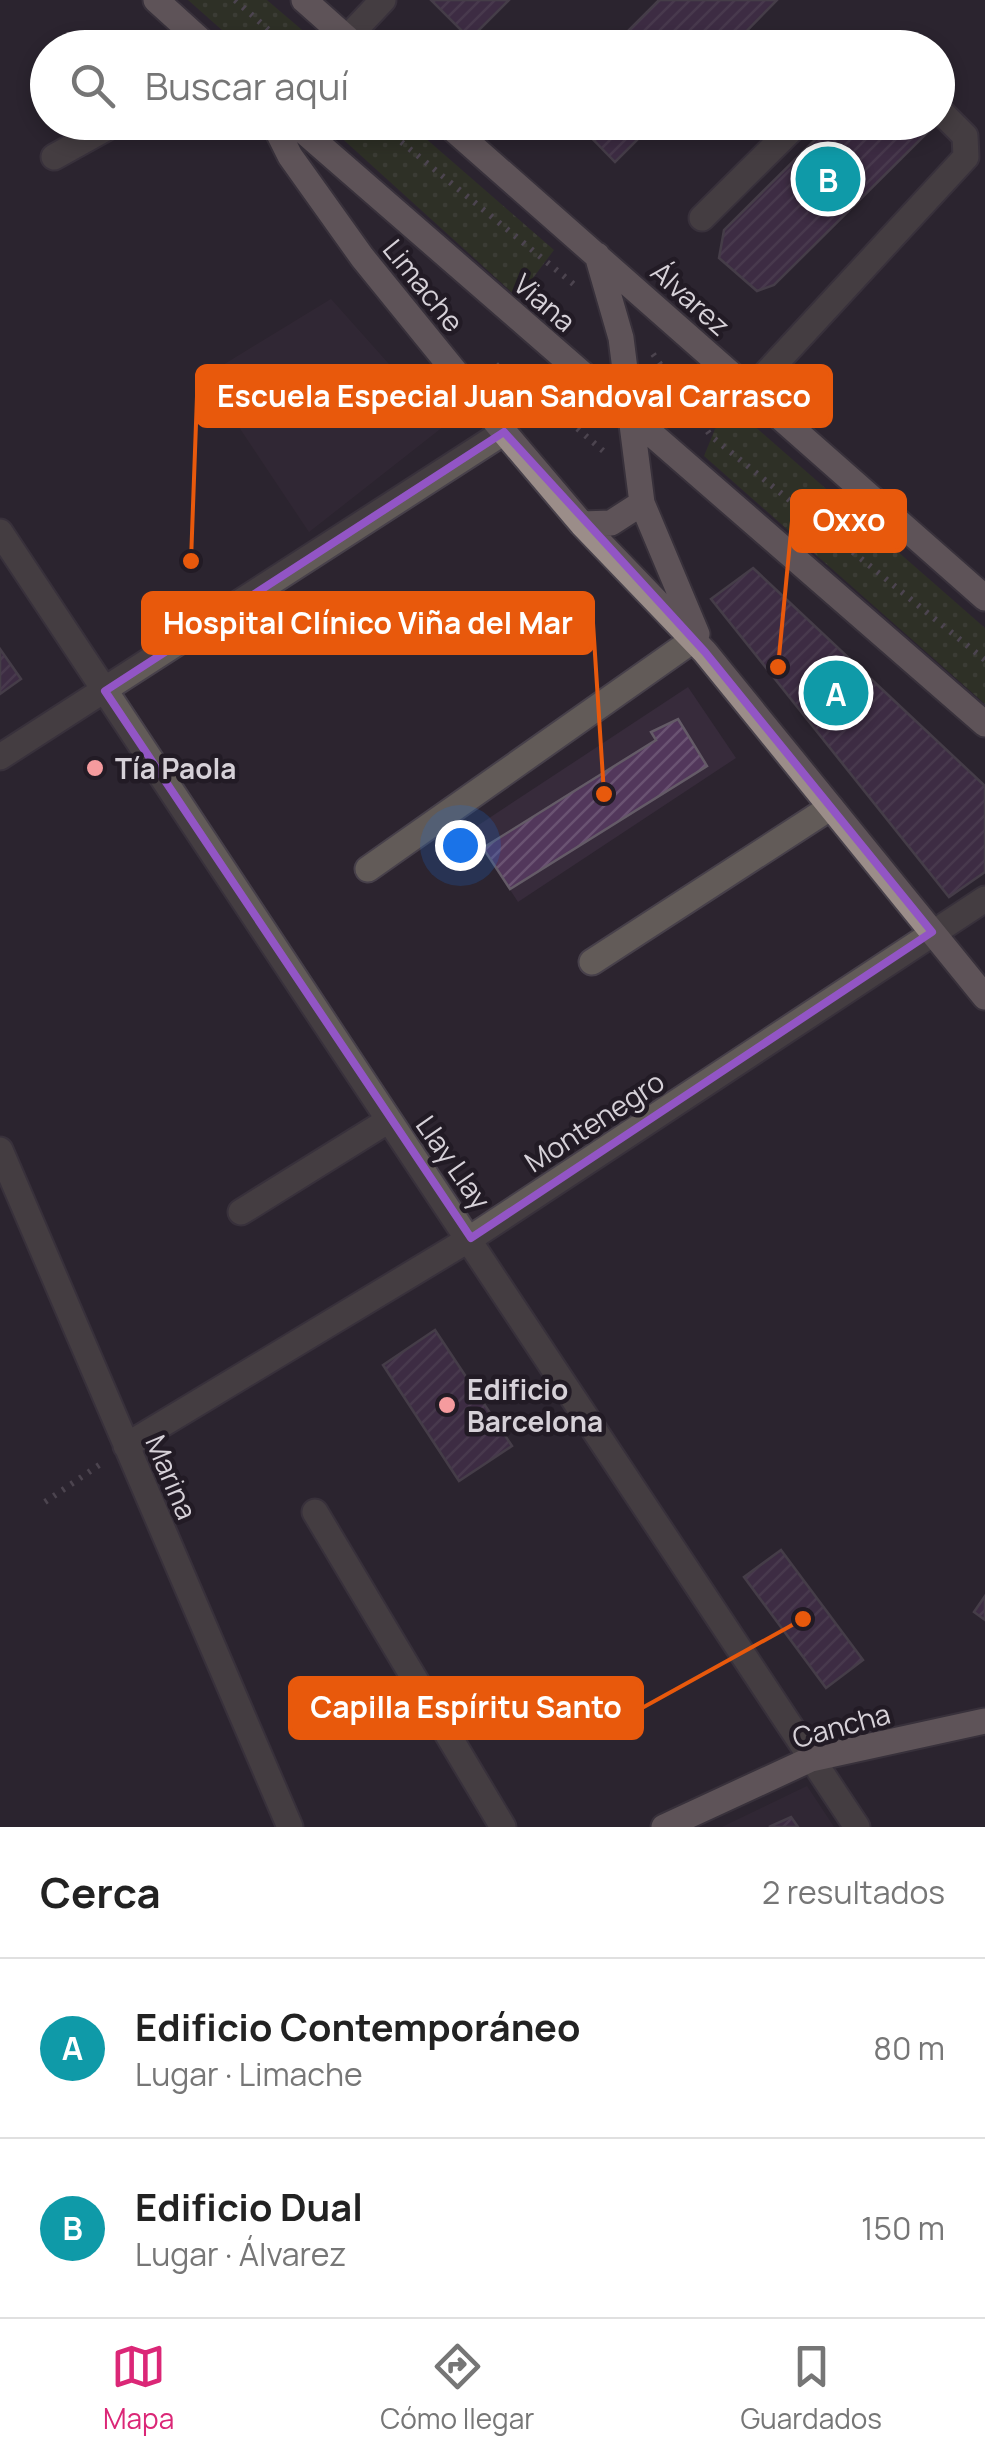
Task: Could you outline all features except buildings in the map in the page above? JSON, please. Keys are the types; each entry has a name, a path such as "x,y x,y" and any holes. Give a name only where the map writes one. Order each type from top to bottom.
{"main road":[{"path":"156,0 189,30"},
{"path":"304,0 338,30"},
{"name":"Limache","path":"282,140 362,256 504,432 582,524 699,646 985,997"},
{"name":"Viana","path":"314,140 985,724"},
{"name":"Álvarez","path":"466,140 985,598"},
{"name":"Limache","path":"597,254 617,320 634,417 642,503 699,646"},
{"path":"582,524 611,523 642,503"},
{"name":"Cancha","path":"664,1827 811,1760 985,1721"}],"street":[{"path":"362,30 383,0"},
{"path":"750,391 966,157 965,136 955,126"},
{"path":"54,157 85,140"},
{"path":"702,218 781,140"},
{"path":"0,757 504,432"},
{"name":"Llay Llay","path":"0,532 471,1238 856,1827"},
{"path":"368,869 699,646"},
{"path":"592,962 830,806"},
{"name":"Montenegro","path":"126,1446 471,1238 985,899"},
{"path":"241,1212 389,1120"},
{"name":"Marina","path":"0,1150 290,1827"},
{"path":"314,1512 503,1827"}],"path":[{"path":"235,0 269,30"},
{"path":"399,140 649,348 712,436 985,660"},
{"path":"45,1502 126,1446"}],"highlighted area":[{"path":"504,432 705,652 932,932 471,1238 105,691"}],"shaded area":[{"path":"331,299 444,426 309,532 205,376"},
{"path":"688,687 736,758 518,902 471,830"},
{"path":"807,1786 834,1827 722,1827"}],"green space":[{"path":"188,0 267,0 302,30 222,30"},
{"path":"344,140 428,140 554,250 518,298"},
{"path":"735,409 985,628 985,704 704,456 715,429"}],"place":[{"name":"Edificio Dual","path":"828,179"},
{"name":"Escuela Especial Juan Sandoval Carrasco","path":"191,561"},
{"name":"Oxxo","path":"778,667"},
{"name":"Edificio Contemporáneo","path":"836,693"},
{"name":"Tía Paola","path":"95,768"},
{"name":"Hospital Clínico Viña del Mar","path":"604,794"},
{"name":"Edificio Barcelona","path":"447,1405"},
{"name":"Capilla Espíritu Santo","path":"803,1619"}]}
